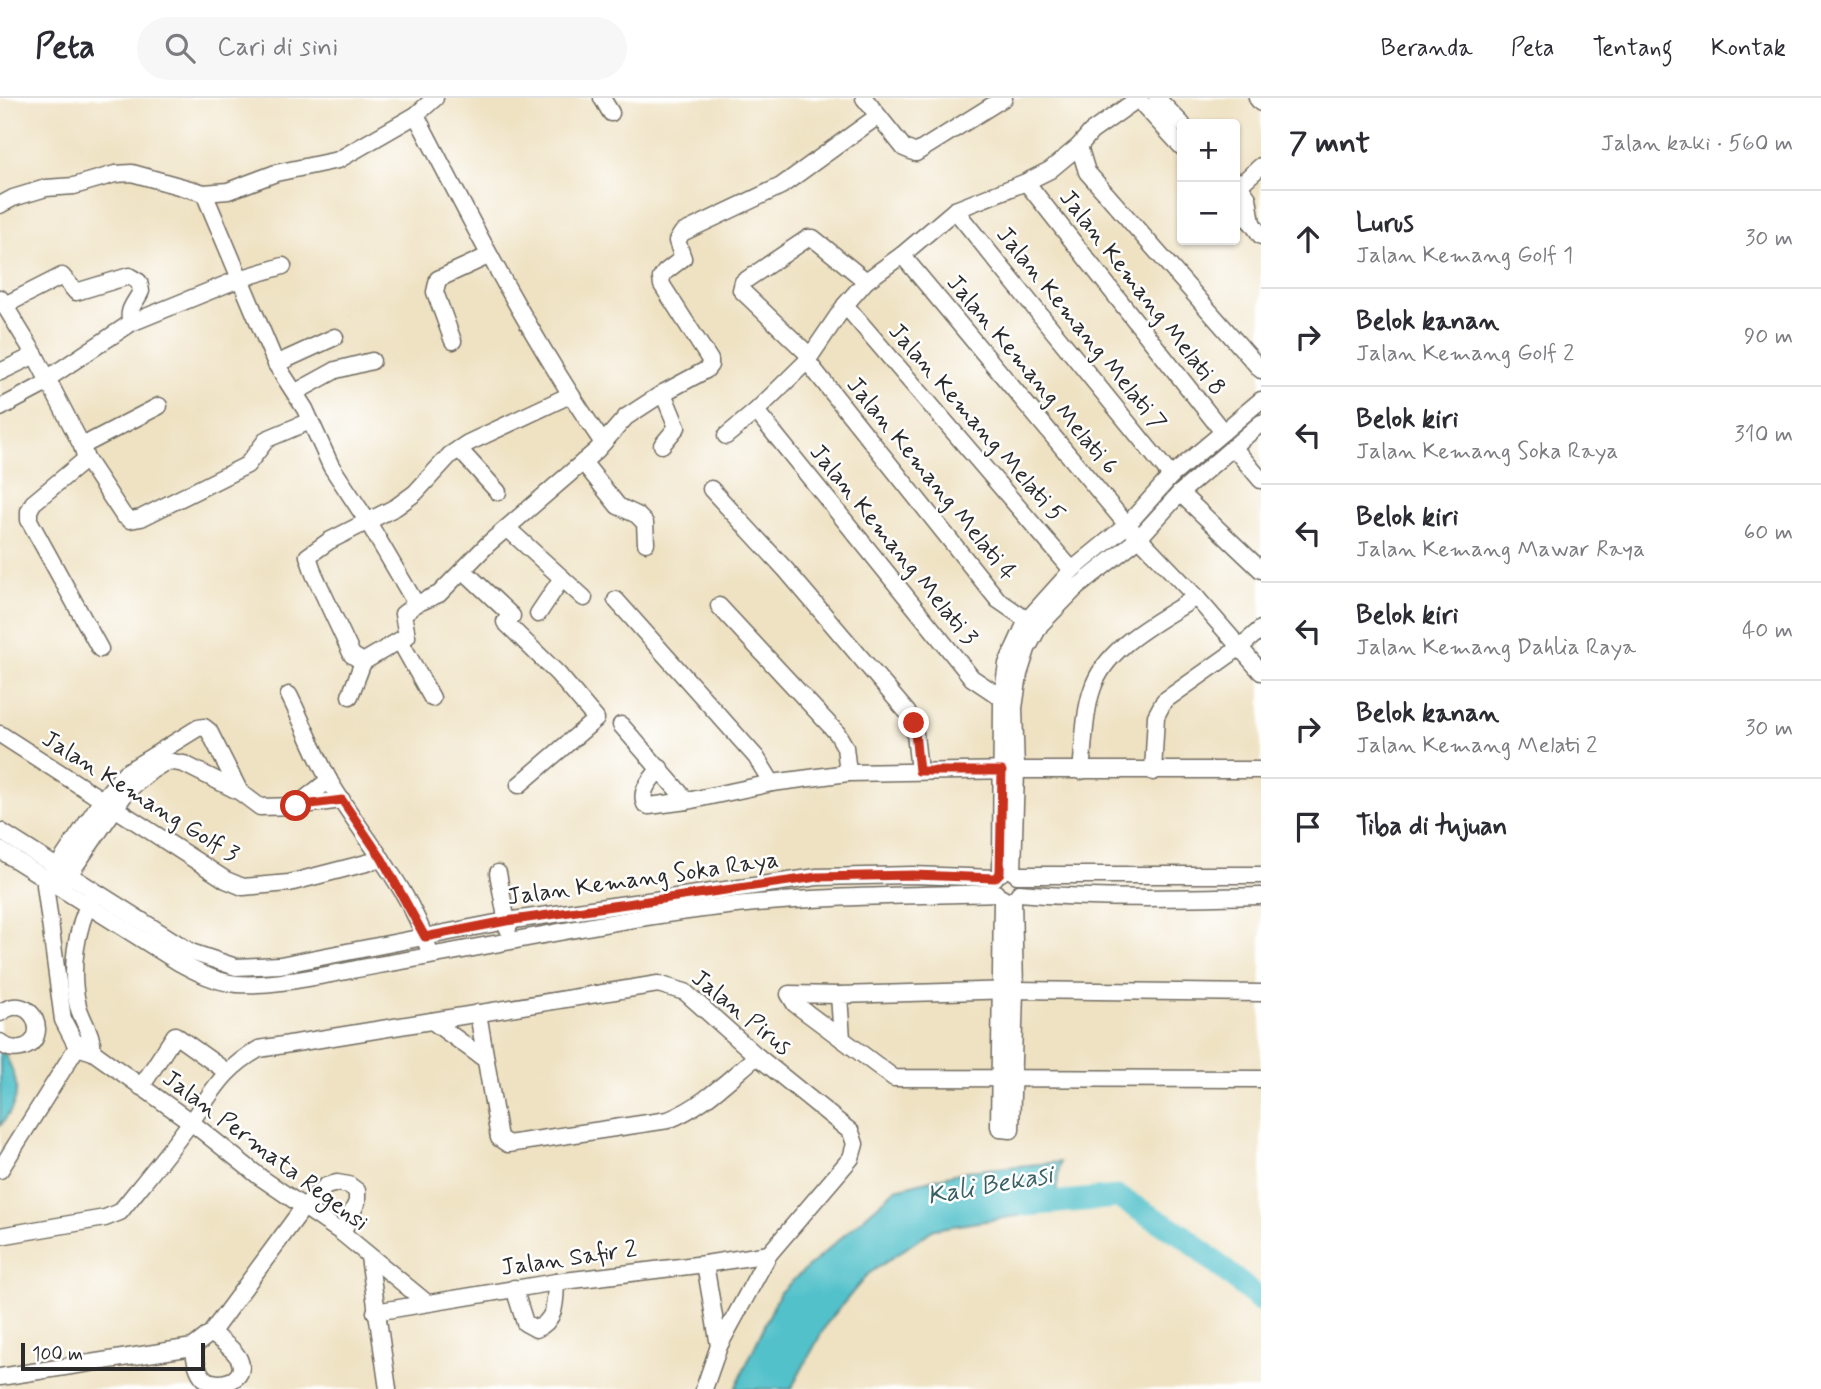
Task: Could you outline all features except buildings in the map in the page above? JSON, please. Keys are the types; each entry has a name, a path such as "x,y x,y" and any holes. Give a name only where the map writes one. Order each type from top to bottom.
{"street":[{"path":"0,205 46,188 74,186 115,174 132,173 204,193 228,191 276,173 338,160 416,115 435,98"},
{"path":"602,98 611,113"},
{"path":"864,98 904,148 916,153 1004,98"},
{"path":"726,436 756,411 808,358 845,305 866,281 902,255 955,210 1049,170 1079,146 1091,132 1139,98 1177,142"},
{"path":"1157,98 1177,119"},
{"path":"1256,98 1261,103"},
{"path":"416,115 488,256 570,396 603,443"},
{"path":"350,695 363,662 407,636 402,614 416,604 439,594 507,528 583,463 626,417 663,393 701,374 710,365 710,360 662,285 661,278 665,272 683,258 678,238 682,233 781,186 878,116"},
{"path":"1079,146 1087,172 1261,370"},
{"path":"1257,230 1241,194 1261,166"},
{"name":"Jalan Kemang Melati 8","path":"1026,182 1223,432"},
{"path":"204,193 276,364 296,392 331,466 368,522 416,604"},
{"name":"Jalan Kemang Melati 7","path":"955,210 1171,476"},
{"name":"Jalan Kemang Melati 4","path":"866,281 817,240 808,238 743,282 741,290 808,358 998,600 1027,620"},
{"name":"Jalan Kemang Melati 6","path":"902,255 1127,525 1196,597 1261,672"},
{"path":"453,341 435,292 435,285 438,279 488,256"},
{"path":"0,408 48,380 131,323 239,279 283,266"},
{"path":"131,323 128,315 141,291 139,282 129,276 76,292 62,276 2,301 35,355 84,452 123,515 130,520 141,519 247,465 267,439 310,421"},
{"name":"Jalan Kemang Melati 5","path":"845,305 1072,570"},
{"path":"276,364 335,337"},
{"path":"0,372 35,355"},
{"path":"296,392 336,370 372,361"},
{"path":"662,445 677,428 663,393"},
{"path":"363,662 352,655 308,559 310,554 329,541 397,508 468,443 570,396"},
{"path":"1009,770 1002,698 1007,664 1027,620 1072,570 1127,525 1171,476 1261,400"},
{"path":"100,649 29,520 29,511 33,503 84,452 159,406"},
{"name":"Jalan Kemang Melati 3","path":"756,411 971,678 1002,698"},
{"path":"1006,1127 1009,770 1014,708 1027,649 1040,625 1076,588 1139,538 1180,493 1261,423"},
{"path":"1234,447 1261,480"},
{"path":"459,449 498,492"},
{"path":"583,463 618,506 637,515 645,523 646,543"},
{"path":"711,489 786,570 907,712 914,723 919,771"},
{"path":"1180,493 1261,570"},
{"path":"507,528 584,598"},
{"path":"463,570 512,616 505,622 558,674 596,719 519,785"},
{"path":"538,614 562,578"},
{"path":"1081,771 1091,691 1107,662 1126,643 1196,597"},
{"path":"616,600 755,757 772,783"},
{"path":"719,606 837,733 845,747 848,773"},
{"path":"1153,772 1156,716 1164,701 1239,648 1261,629"},
{"path":"400,642 432,698"},
{"path":"289,695 329,780 382,859 425,937 431,956"},
{"path":"621,725 687,801"},
{"path":"77,1047 62,1014 44,890 58,877 108,804 125,773 198,728 206,728 240,792"},
{"name":"Jalan Kemang Golf 3","path":"0,734 226,880 243,887 289,883 382,859"},
{"path":"166,747 173,762"},
{"path":"108,804 164,763 173,762 184,764 240,792 260,807 342,800"},
{"path":"660,768 644,790 645,804 654,806 687,801 772,783 848,773 1261,770"},
{"path":"296,806 329,780"},
{"path":"0,831 58,877 148,934"},
{"path":"0,850 58,877"},
{"path":"498,873 509,940"},
{"name":"Jalan Kemang Soka Raya","path":"148,934 236,967 280,965 506,921 817,877 913,875 1007,885 1070,897 1143,899 1261,896"},
{"name":"Jalan Kemang Soka Raya","path":"148,934 199,973 236,984 257,984 431,956 509,940 735,906 1007,885 1261,875"},
{"path":"77,1047 93,1045 80,1010 76,946 91,899"},
{"name":"Jalan Pirus","path":"0,1236 120,1212 191,1122 216,1084 238,1061 259,1049 658,984 684,992 757,1056 851,1132 855,1144 851,1158 769,1254 719,1346 704,1389"},
{"path":"1261,993 1008,990 789,994 795,1004 894,1077 1261,1079"},
{"path":"839,995 842,1039"},
{"path":"0,1013 13,1006 26,1009 34,1020 34,1038 24,1047 11,1049 0,1042"},
{"path":"34,1020 80,1010"},
{"path":"478,1013 499,1138 508,1143 675,1118 704,1100 757,1056"},
{"path":"432,1021 486,1060"},
{"path":"141,1087 175,1035 227,1072"},
{"name":"Jalan Permata Regensi","path":"93,1045 141,1087 191,1122 260,1177 342,1233 369,1258 388,1389"},
{"path":"0,1170 77,1047"},
{"path":"0,1377 193,1346 211,1333 303,1208 326,1186 337,1182 349,1185 356,1191 357,1202 342,1233"},
{"name":"Jalan Safir 2","path":"375,1312 514,1288 705,1265 769,1254"},
{"path":"369,1258 427,1303"},
{"path":"705,1265 719,1346"},
{"path":"514,1288 525,1323 536,1329 549,1321 554,1314 556,1282"},
{"path":"193,1346 203,1377 212,1383 227,1384 237,1378 241,1367 239,1359 211,1333"}],"water":[{"path":"0,1046 15,1077 16,1096 0,1126"},
{"path":"1060,1162 1054,1210 934,1229 867,1275 827,1323 791,1389 735,1389 780,1292 896,1189 966,1171"}],"waterway":[{"name":"Kali Bekasi","path":"1026,1205 1118,1197 1184,1236 1261,1301"}],"route":[{"path":"296,806 342,800 382,859 425,937 506,921 817,877 913,875 995,878 1000,873 1002,771 919,771 914,723"}]}
